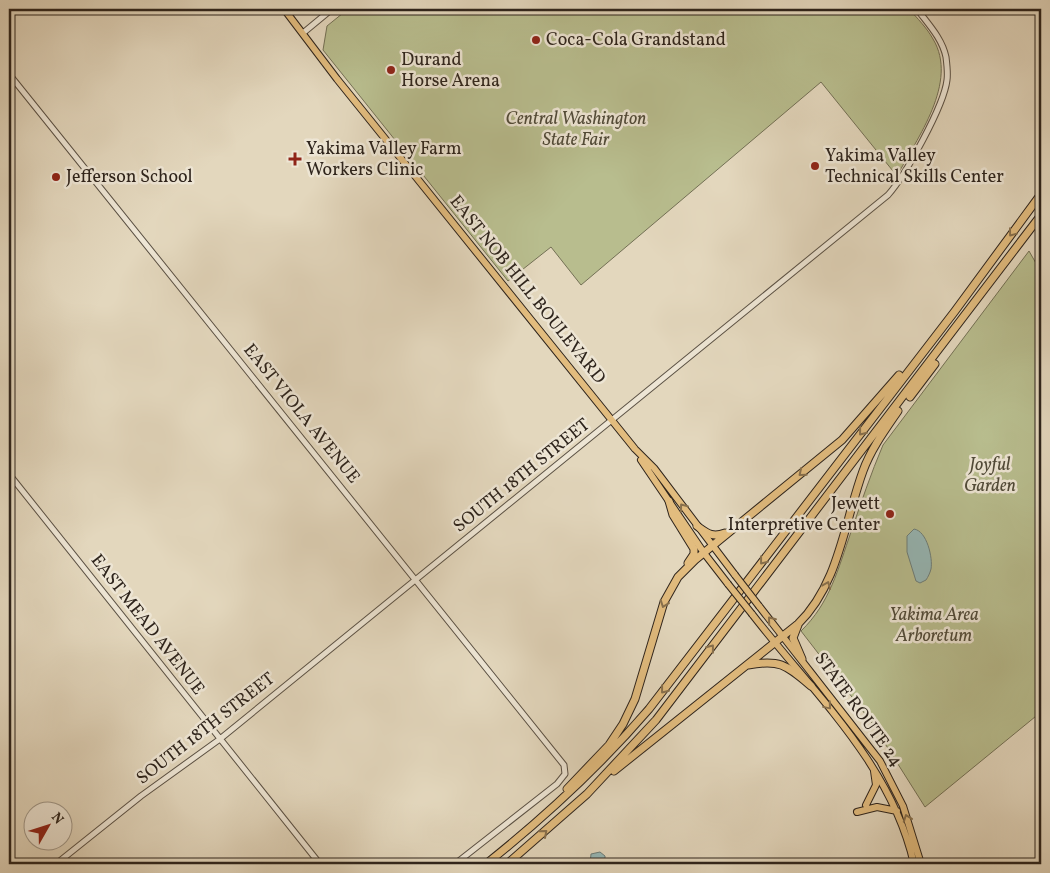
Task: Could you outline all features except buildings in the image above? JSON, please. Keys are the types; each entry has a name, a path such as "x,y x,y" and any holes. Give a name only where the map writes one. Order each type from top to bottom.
{"highway":[{"path":"486,864 570,793 622,740 649,709 955,310 1041,194"},
{"path":"587,794 656,720 1041,215"},
{"path":"507,864 587,794 809,614 823,594 863,470 877,442 924,379 971,309"},
{"path":"678,577 712,546 842,440 955,310"},
{"path":"502,852 609,745 630,712 664,602 694,554 694,548 673,515 669,501"},
{"path":"697,526 713,536 730,532"},
{"path":"798,624 793,638 802,659"},
{"path":"745,666 776,662 788,666 810,686"}],"main road":[{"name":"EAST NOB HILL BOULEVARD","path":"284,9 337,79 612,421 635,449 654,468 712,546 760,606"},
{"name":"EAST NOB HILL BOULEVARD","path":"635,449 704,553 774,642"},
{"name":"STATE ROUTE 24","path":"760,606 868,743 893,784 911,829 921,864"},
{"name":"STATE ROUTE 24","path":"774,642 845,726 873,767 897,811 914,864"},
{"path":"866,805 876,785 873,767"},
{"path":"857,812 877,807 897,811"}],"street":[{"path":"303,33 332,9"},
{"name":"SOUTH 18TH STREET","path":"56,864 141,796 220,739 888,195 903,176 942,99 947,80 947,65 941,42 917,9"},
{"name":"EAST VIOLA AVENUE","path":"9,74 562,761 565,774 556,784 455,864"},
{"name":"EAST MEAD AVENUE","path":"9,474 320,864"}],"green space":[{"name":"Central Washington State Fair","path":"348,9 909,9 933,39 940,56 941,73 932,109 897,176 821,82 581,285 551,247 508,281 323,50 327,26"},
{"name":"Yakima Area Arboretum","path":"1029,251 1041,272 1041,712 925,807 872,723 801,631 819,609 832,585 883,445"}],"water":[{"path":"914,529 919,531 926,540 931,558 929,575 926,580 920,583 916,581 907,552 907,536"},
{"path":"600,852 605,856 605,864 590,864 591,854"}],"place":[{"name":"Coca-Cola Grandstand","path":"536,40"},
{"name":"Durand Horse Arena","path":"391,70"},
{"name":"Yakima Valley Farm Workers Clinic","path":"295,159"},
{"name":"Yakima Valley Technical Skills Center","path":"815,166"},
{"name":"Jefferson School","path":"56,177"},
{"name":"Jewett Interpretive Center","path":"890,514"}],"park label":[{"name":"Joyful Garden","path":"990,475"}]}
